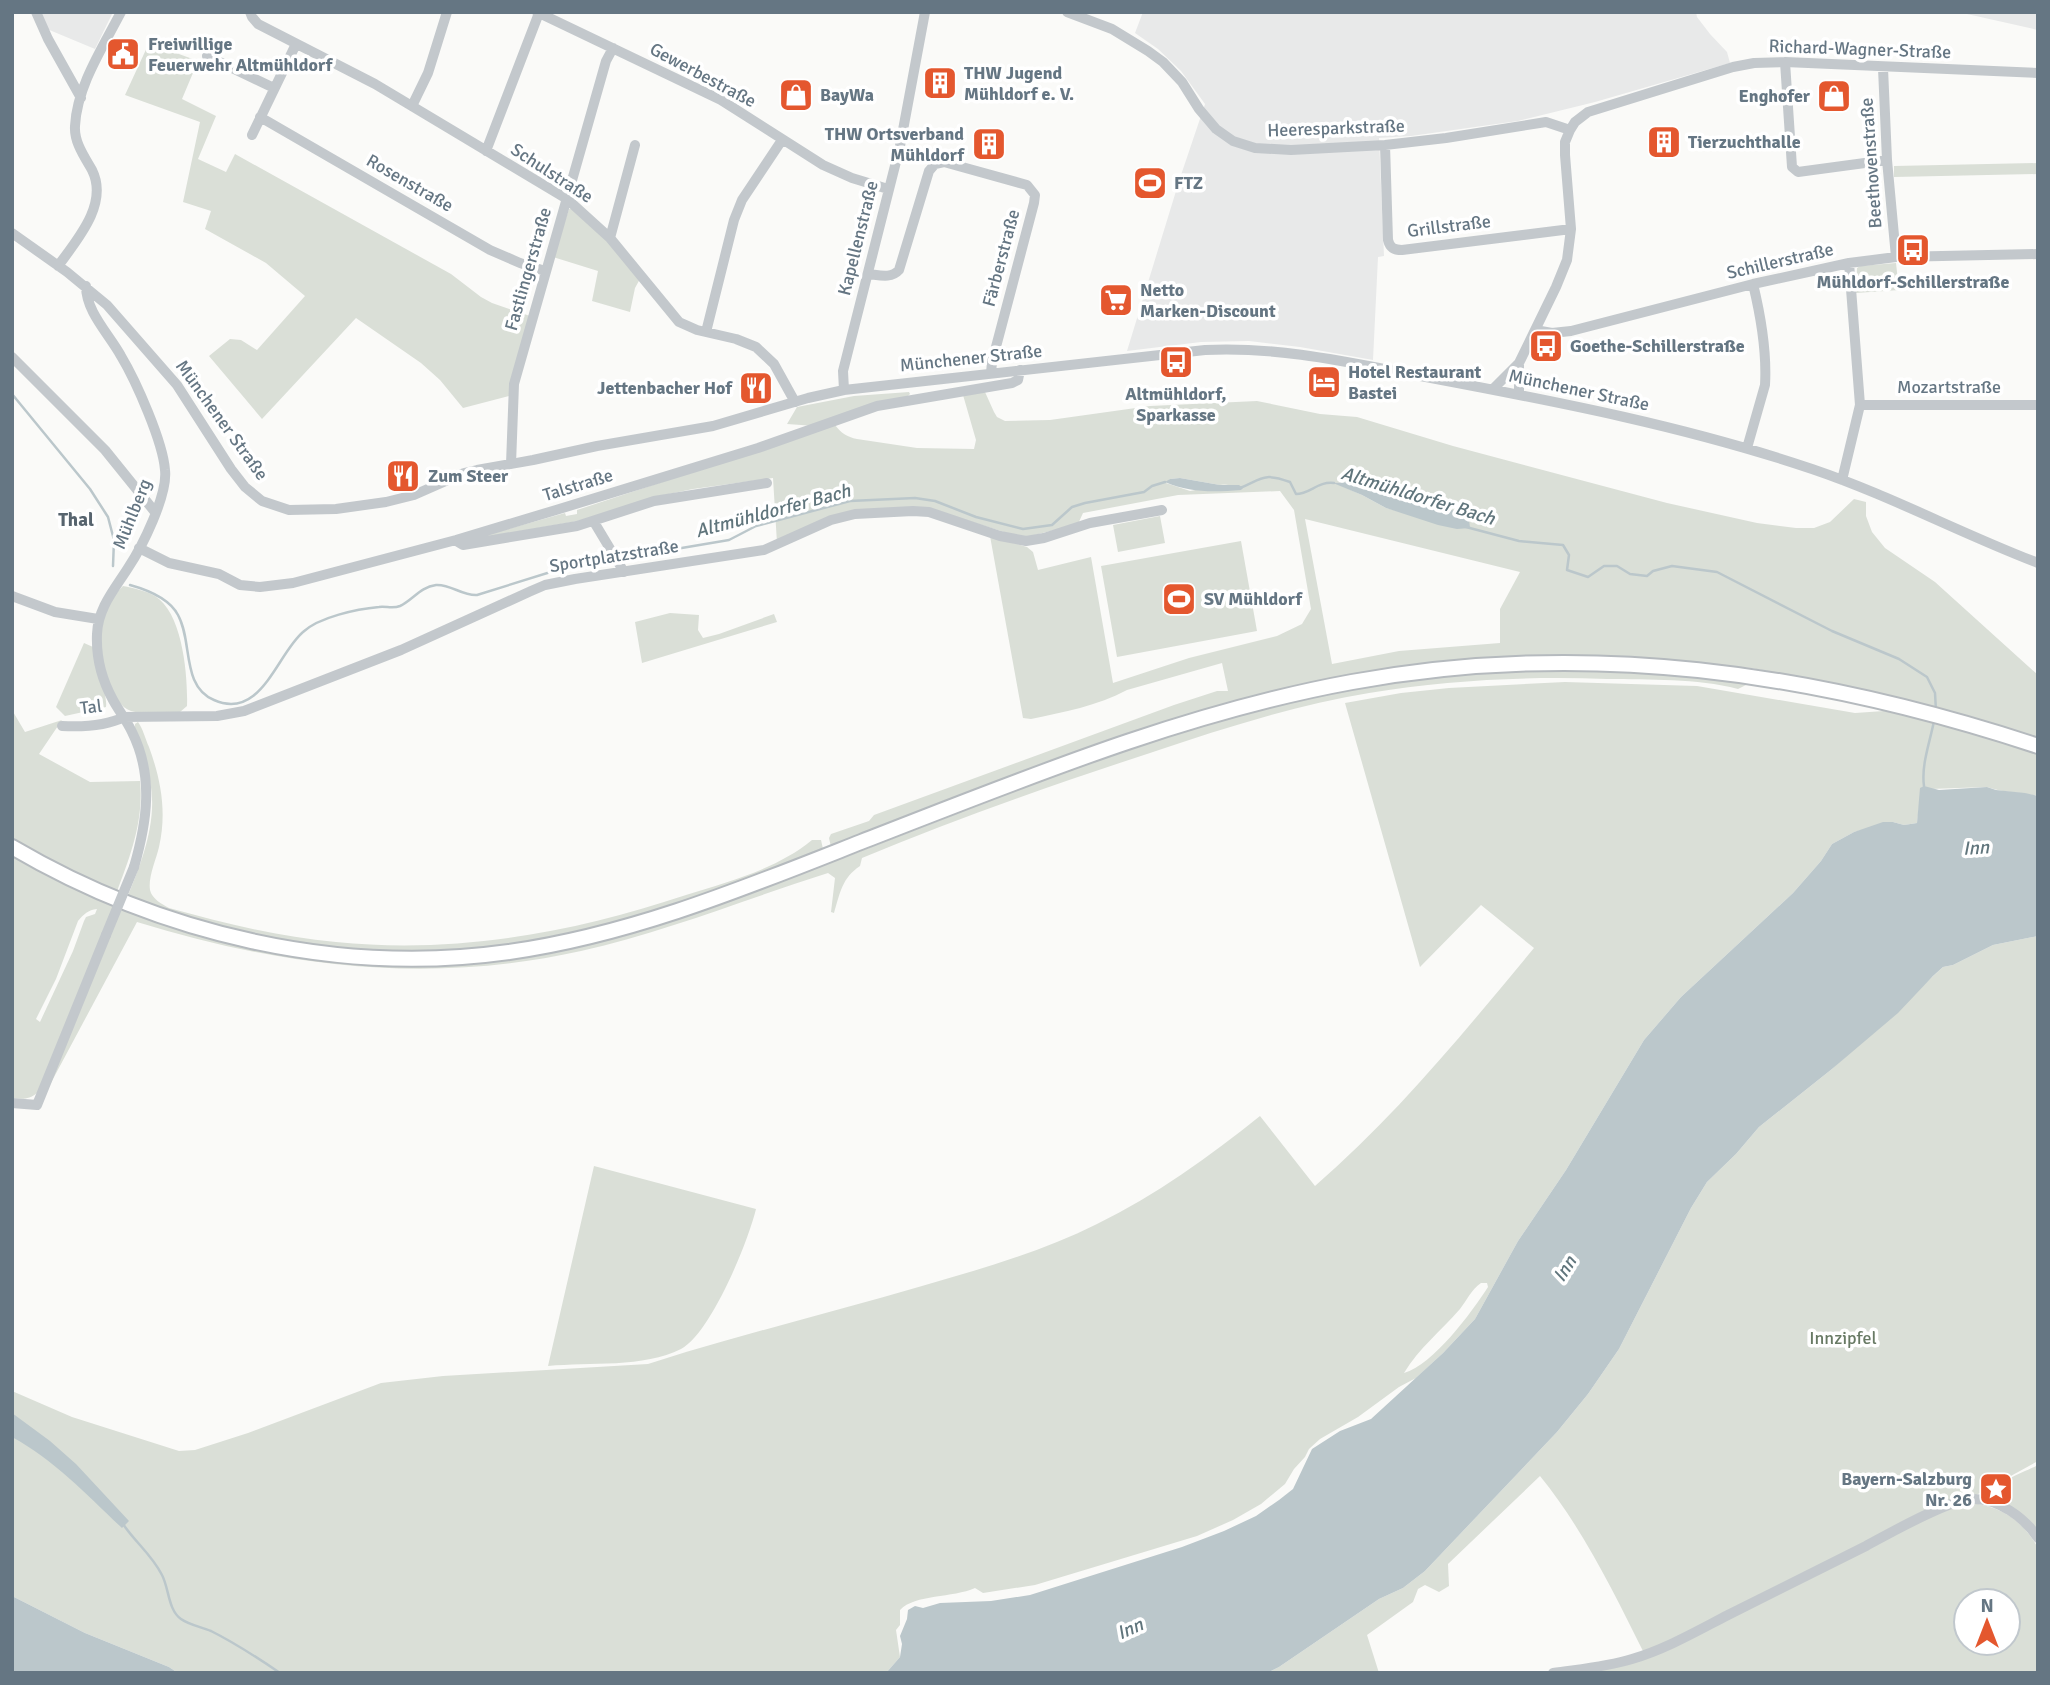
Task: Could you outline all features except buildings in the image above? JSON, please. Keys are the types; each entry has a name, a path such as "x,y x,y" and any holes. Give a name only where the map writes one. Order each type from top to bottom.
{"main road":[{"path":"12,847 62,876 107,896 224,935 337,954 451,957 510,952 587,937 625,926 766,879 990,792 1123,744 1241,708 1359,681 1423,671 1505,664 1582,663 1656,666 1763,677 1846,693 2038,746"}],"street":[{"path":"36,12 81,98"},
{"path":"58,266 90,217 97,198 94,175 76,137 76,117 92,69 121,12"},
{"name":"Schulstraße","path":"250,12 258,24 375,84 567,199 610,238 679,322 687,327 736,338 756,347 774,364 795,402"},
{"path":"412,106 428,73 447,12"},
{"name":"Kapellenstraße","path":"844,390 843,371 900,146 925,12"},
{"name":"Heeresparkstraße","path":"1066,12 1112,29 1163,62 1182,82 1216,129 1245,146 1291,149 1385,145 1546,122 1570,130"},
{"path":"486,151 538,13"},
{"name":"Gewerbestraße","path":"538,13 721,100 809,158 888,189"},
{"path":"252,135 296,44"},
{"name":"Fastlingerstraße","path":"511,464 514,384 606,61 613,48"},
{"path":"207,56 274,88"},
{"path":"1785,62 1791,167 1794,170 1797,172 1888,160"},
{"name":"Richard-Wagner-Straße","path":"1570,130 1582,117 1602,107 1743,65 1785,62 2038,73"},
{"name":"Beethovenstraße","path":"1883,68 1896,257"},
{"name":"Rosenstraße","path":"260,117 490,250 545,271"},
{"path":"1493,390 1519,363 1567,260 1571,229 1564,148 1570,130"},
{"path":"706,332 734,220 742,200 782,140"},
{"path":"610,238 635,145"},
{"name":"Grillstraße","path":"1385,145 1388,240 1394,249 1571,229"},
{"name":"Färberstraße","path":"868,274 888,276 899,271 929,171 935,164 944,162 1027,185 1034,195 1034,203 991,373"},
{"name":"Münchener Straße","path":"12,233 86,286 107,305 157,360 192,407 240,481 269,505 289,510 316,511 386,502 414,495 464,473 713,426 844,390 1205,350 1248,349 1290,353 1519,394 1747,448 1842,480 2038,563"},
{"name":"Schillerstraße","path":"1535,330 1552,333 1571,331 1754,284 1849,263 1896,257 2038,254"},
{"path":"1842,480 1860,405 1849,263"},
{"path":"1747,448 1765,385 1762,325 1754,284"},
{"name":"Mühlberg","path":"12,1103 37,1105 134,867 146,818 147,790 139,750 103,677 97,652 98,619 104,604 139,548 162,496 166,480 165,469 161,450 123,359 93,311 86,296 86,286"},
{"path":"12,357 105,450 155,512"},
{"path":"1519,363 1519,394"},
{"name":"Talstraße","path":"139,548 169,563 219,574 240,585 260,587 293,583 456,540 758,448 877,406 1016,382 1020,370"},
{"name":"Mozartstraße","path":"1860,405 2038,405"},
{"path":"456,540 463,545 556,530 594,522 654,501 767,483"},
{"name":"Sportplatzstraße","path":"124,717 217,716 244,711 401,650 545,585 623,570 764,550 831,520 855,514 929,512 1000,536 1026,541 1090,523 1162,510"},
{"path":"594,522 623,570"},
{"path":"12,596 55,612 98,619"},
{"name":"Tal","path":"62,726 114,722 124,717"},
{"path":"1553,1673 1613,1665 1647,1654 1959,1501 1982,1500 2009,1511 2027,1523 2038,1538"}],"shaded area":[{"path":"40,12 113,12 95,49 47,29"},
{"path":"1143,12 1696,12 1710,34 1727,52 1730,63 1518,121 1379,138 1384,256 1378,257 1373,360 1249,341 1201,342 1127,351 1205,104 1181,71 1158,49 1135,33"},
{"path":"1958,12 2038,12 2038,30 1967,14"}],"green space":[{"path":"149,43 198,61 182,99 216,116 198,159 226,172 235,154 451,274 481,297 530,316 509,396 463,408 440,380 421,363 356,318 262,419 209,356 230,339 241,340 257,350 305,296 266,263 205,229 211,211 183,202 200,122 125,95"},
{"path":"2038,163 2038,174 1894,177 1894,166"},
{"path":"569,209 607,239 640,279 635,288 630,312 592,301 598,271 553,257"},
{"path":"1896,263 1899,290 1856,293 1857,268"},
{"path":"909,392 907,397 815,426 787,424 797,407 854,396"},
{"path":"985,392 997,417 1005,421 1050,420 1150,406 1257,401 1320,414 1357,417 1453,446 1667,503 1757,523 1796,528 1814,528 1830,522 1854,499 1866,502 1866,516 1872,532 1885,548 1935,582 2038,675 2038,742 1852,687 1751,668 1606,657 1556,656 1463,661 1342,678 831,847 831,834 869,821 874,815 1174,705 1217,691 1228,691 1222,663 1127,690 1080,708 1031,719 1023,718 990,536 1027,547 1033,552 1038,570 1091,557 1113,683 1189,658 1277,636 1302,624 1311,609 1294,510 1280,491 1178,495 1083,513 1078,524 1023,538 944,513 875,509 777,543 773,478 693,489 664,495 595,518 469,540 565,513 566,516 577,514 577,510 835,425 845,434 857,439 917,448 974,449 976,440 963,395","holes":["1180,478 1220,485 1228,484 1190,491 1166,483 1170,479","1349,482 1451,510 1409,514 1386,508 1335,483","1305,519 1520,572 1500,609 1500,643 1399,651 1332,664"]},
{"path":"1160,516 1165,543 1118,552 1113,525"},
{"name":"SV Mühldorf","path":"1241,541 1257,631 1117,657 1101,566"},
{"path":"123,586 155,596 172,616 185,663 187,706 180,712 131,711 123,707 111,689 104,665 101,634 108,608"},
{"path":"670,613 699,615 698,630 703,638 774,614 777,622 642,663 635,622"},
{"path":"84,643 93,647 106,707 65,716 56,707"},
{"path":"1539,669 1585,669 1726,679 1746,685 1738,689 1673,680 1517,679 1399,689 1314,704 1231,727 1077,777 862,858 860,866 842,887 834,913 831,912 835,878 828,873 644,934 581,951 525,961 413,969 357,966 247,950 137,922 38,1107 37,1093 28,1098 12,1098 12,854 102,901 217,940 283,953 434,963 682,916 807,872 1080,766 1170,735 1298,700 1372,685 1437,676","holes":["97,909 95,914 86,917 40,1022 36,1019 56,979 78,921 86,913"]},
{"path":"1565,682 1697,686 1855,713 1884,711 1934,721 2038,754 2038,796 1987,787 1930,789 1919,807 1917,823 1904,825 1893,822 1854,832 1832,844 1793,893 1681,997 1644,1040 1566,1170 1518,1241 1475,1319 1416,1378 1320,1439 1309,1449 1285,1484 1261,1504 1197,1536 1035,1585 983,1593 975,1588 915,1601 900,1610 900,1625 896,1630 900,1657 886,1673 178,1673 85,1633 12,1596 12,1391 72,1417 179,1451 195,1450 381,1383 443,1376 648,1364 989,1266 1054,1243 1119,1213 1182,1174 1260,1116 1315,1186 1402,1101 1534,948 1481,905 1420,967 1345,703 1449,688","holes":["1481,1283 1487,1283 1488,1287 1481,1298 1451,1336 1427,1360 1404,1373 1474,1289"]},
{"path":"12,710 25,732 62,720 39,754 90,782 140,781 138,825 116,894 12,841"},
{"path":"138,722 153,759 162,796 161,834 150,880 153,896 169,908 272,933 315,940 381,945 425,945 513,937 600,920 719,885 784,859 812,840 821,840 823,849 731,886 615,924 515,944 444,951 372,951 301,944 257,936 127,898 143,855 152,811 150,782 135,729"},
{"name":"Innzipfel","path":"2038,936 2038,1461 1978,1494 1644,1653 1584,1539 1540,1476 1448,1564 1449,1586 1439,1592 1425,1585 1418,1589 1413,1602 1367,1635 1379,1673 1267,1673 1379,1599 1403,1588 1425,1571 1557,1432 1619,1349 1707,1182 1759,1127 1832,1069 1943,967 1953,965 1993,945"},
{"path":"594,1166 756,1209 727,1285 693,1340 681,1349 650,1359 548,1366"},
{"path":"2038,1465 2038,1531 1995,1500 1995,1493 2004,1483"},
{"path":"1962,1502 1997,1509 2006,1514 2024,1528 2038,1548 2038,1673 1581,1673 1625,1665"}],"water":[{"path":"1180,478 1220,485 1239,485 1243,488 1202,491 1165,482"},
{"path":"1349,482 1431,506 1466,513 1470,528 1457,529 1438,525 1386,508 1333,483"},
{"name":"Inn","path":"1924,786 1939,790 1987,787 2038,796 2038,936 1993,945 1953,965 1943,967 1898,1013 1759,1127 1707,1182 1619,1349 1588,1394 1557,1432 1425,1571 1403,1588 1379,1599 1267,1673 886,1673 900,1657 900,1636 908,1610 915,1606 923,1608 940,1603 991,1601 1030,1595 1224,1531 1256,1516 1293,1489 1312,1449 1340,1431 1371,1419 1443,1353 1475,1319 1518,1241 1566,1170 1644,1040 1681,997 1793,893 1832,844 1854,832 1883,822 1904,825 1917,823 1920,788"},
{"path":"12,1413 76,1464 129,1521 122,1528 56,1467 12,1437"},
{"path":"12,1596 85,1633 178,1673 12,1673"}],"waterway":[{"name":"Altmühldorfer Bach","path":"12,394 90,489 108,517 114,540 113,566"},
{"name":"Altmühldorfer Bach","path":"1240,488 1268,477 1290,482 1296,494 1334,483"},
{"name":"Altmühldorfer Bach","path":"620,562 658,552 729,540 756,526 850,501 915,498 935,501 976,517 1023,529 1052,525 1072,507 1144,492 1165,482"},
{"name":"Altmühldorfer Bach","path":"1466,527 1519,541 1563,545 1569,555 1567,570 1588,577 1604,566 1617,566 1630,574 1647,576 1653,571 1672,566 1717,572 1832,631 1899,659 1927,677 1935,693 1936,711"},
{"name":"Altmühldorfer Bach","path":"130,585 157,596 174,609 182,626 192,674 197,685 214,700 230,704 244,701 256,694 303,632 328,618 360,610 397,607 425,588 436,585 477,595 557,570 614,563"},
{"name":"Altmühldorfer Bach","path":"1924,786 1925,762 1934,721"},
{"path":"123,1524 158,1568 171,1605 181,1619 211,1631 280,1673"}],"place":[{"name":"Freiwillige Feuerwehr Altmühldorf","path":"123,54"},
{"name":"THW Jugend Mühldorf e. V.","path":"940,83"},
{"name":"BayWa","path":"796,95"},
{"name":"Enghofer","path":"1834,96"},
{"name":"Tierzuchthalle","path":"1664,142"},
{"name":"THW Ortsverband Mühldorf","path":"989,144"},
{"name":"FTZ","path":"1150,183"},
{"name":"Mühldorf-Schillerstraße","path":"1913,250"},
{"name":"Netto Marken-Discount","path":"1116,300"},
{"name":"Goethe-Schillerstraße","path":"1546,346"},
{"name":"Altmühldorf, Sparkasse","path":"1176,362"},
{"name":"Hotel Restaurant Bastei","path":"1324,382"},
{"name":"Jettenbacher Hof","path":"756,388"},
{"name":"Zum Steer","path":"403,476"},
{"name":"SV Mühldorf","path":"1179,599"},
{"name":"Bayern-Salzburg Nr. 26","path":"1996,1489"}],"district":[{"name":"Thal","path":"76,520"}]}
